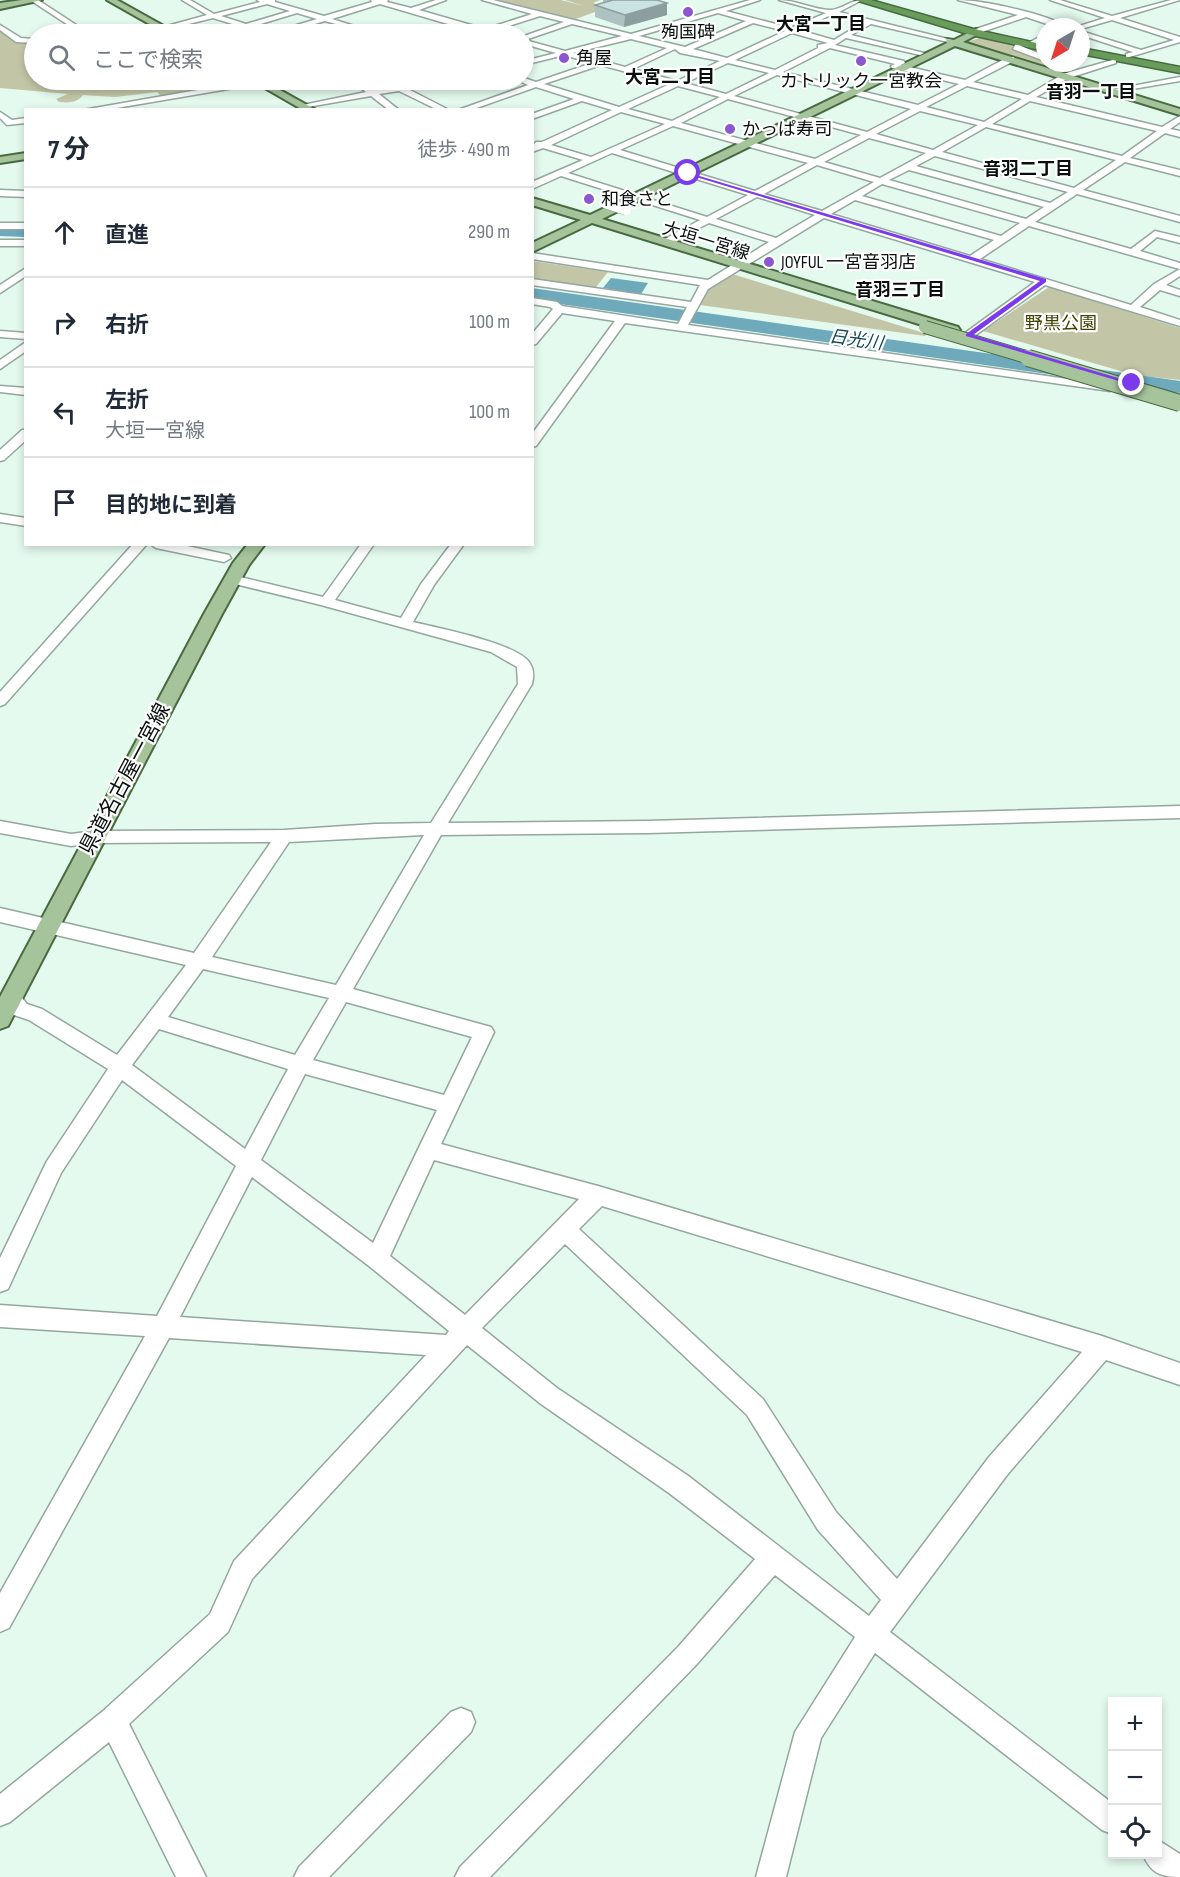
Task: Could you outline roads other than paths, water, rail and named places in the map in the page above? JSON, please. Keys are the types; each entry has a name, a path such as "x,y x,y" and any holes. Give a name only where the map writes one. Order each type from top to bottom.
{"highway":[{"path":"867,1 973,32 1020,43 1036,44"},
{"path":"973,32 1036,43"},
{"path":"1090,55 1180,74"}],"main road":[{"path":"1,5 35,0"},
{"path":"97,0 144,24"},
{"path":"111,0 147,24"},
{"path":"899,66 920,53 973,32"},
{"path":"534,247 585,221 603,215 635,196 951,41 1036,64"},
{"path":"1071,72 1114,90 1180,112"},
{"path":"269,90 297,108"},
{"path":"0,160 24,156"},
{"name":"大垣一宮線","path":"534,202 585,221 1180,400"},
{"name":"大垣一宮線","path":"534,208 666,242 925,327 1180,400"},
{"name":"県道名古屋一宮線","path":"0,1019 231,561 255,546"}],"street":[{"path":"35,0 71,24"},
{"path":"185,0 213,16 237,24"},
{"path":"184,24 264,1 277,0"},
{"path":"410,11 443,0"},
{"path":"485,0 770,73 1180,173"},
{"path":"534,60 629,37 757,0"},
{"path":"782,0 951,41"},
{"path":"961,0 1036,18"},
{"path":"1053,0 1066,1 1180,39"},
{"path":"1090,24 1178,0"},
{"path":"264,1 342,24"},
{"path":"309,24 380,1 458,24"},
{"path":"534,149 792,31 867,1"},
{"path":"973,32 1066,1"},
{"path":"1135,2 1171,10"},
{"path":"973,32 975,24 1029,6"},
{"path":"256,24 297,11"},
{"path":"717,11 792,31 899,66 1180,134"},
{"path":"506,24 538,14"},
{"path":"534,36 570,21"},
{"path":"682,51 751,21"},
{"path":"534,185 669,123 678,121 721,95 830,44 869,22"},
{"path":"0,27 19,40 24,40"},
{"path":"845,36 920,53"},
{"path":"1090,36 1140,52"},
{"path":"1090,67 1180,39"},
{"path":"534,43 598,63 1180,219"},
{"path":"1020,43 1016,47 1036,55"},
{"path":"624,70 672,48"},
{"path":"666,242 1011,59"},
{"path":"536,84 598,63"},
{"path":"682,326 707,284 881,181 985,125 1071,72"},
{"path":"1114,90 1180,74"},
{"path":"536,84 621,110 744,142 1180,266"},
{"path":"98,108 198,90"},
{"path":"369,90 392,108"},
{"path":"297,108 389,90"},
{"path":"404,90 441,108"},
{"path":"468,108 519,90"},
{"path":"534,116 583,98"},
{"path":"0,114 10,123 24,120"},
{"path":"973,259 1180,118"},
{"path":"1033,137 1050,127"},
{"path":"534,143 589,159"},
{"path":"610,150 1180,323"},
{"path":"909,167 1050,206"},
{"path":"560,173 778,242"},
{"path":"0,193 24,194"},
{"path":"855,197 1003,240"},
{"path":"604,203 626,210"},
{"path":"0,226 24,226"},
{"path":"1132,252 1155,234 1180,240"},
{"path":"0,243 24,243"},
{"path":"534,256 707,284"},
{"path":"1133,308 1158,286 1180,272"},
{"path":"0,278 20,280"},
{"path":"0,290 20,280"},
{"path":"976,337 1044,281"},
{"path":"534,282 693,307"},
{"path":"1158,286 1180,293"},
{"path":"534,301 553,304 559,309 1042,376 1180,400"},
{"path":"534,340 559,309"},
{"path":"534,440 622,318"},
{"path":"0,334 24,336"},
{"path":"0,366 24,347"},
{"path":"0,389 24,392"},
{"path":"534,416 550,419"},
{"path":"3,451 24,435"},
{"path":"3,451 24,452"},
{"path":"0,518 24,522"},
{"path":"0,701 139,546"},
{"path":"0,1619 162,1328 300,1065 436,829 529,674 527,667 514,657 496,649 326,602 231,561 165,546"},
{"path":"326,602 367,546"},
{"path":"405,624 428,584 456,546"},
{"path":"0,827 71,840 93,837 284,836 436,829 648,827 1180,812"},
{"path":"0,1282 54,1167 120,1067 198,962 284,836"},
{"path":"0,915 342,994 484,1032 377,1259"},
{"path":"11,998 21,1010 35,1014 120,1067 377,1259 459,1337 678,1484 1108,1816"},
{"path":"153,1020 300,1065 449,1105"},
{"path":"429,1150 598,1195 1102,1347 1180,1374"},
{"path":"0,1812 113,1721 219,1623 243,1570 459,1337 598,1195"},
{"path":"565,1230 755,1407 827,1521 898,1599"},
{"path":"0,1316 162,1328 459,1337"},
{"path":"771,1877 809,1732 872,1634 998,1466 1102,1347"},
{"path":"470,1877 687,1656 773,1558"},
{"path":"113,1721 191,1877"},
{"path":"309,1877 461,1722"},
{"path":"1162,1858 1180,1872"}],"water":[{"path":"611,278 648,283 641,294 603,288"}],"waterway":[{"name":"日光川","path":"0,231 24,232"},
{"name":"日光川","path":"534,294 1180,387"}],"place":[{"name":"殉国碑","path":"688,12"},
{"name":"角屋","path":"564,58"},
{"name":"カトリック一宮教会","path":"861,61"},
{"name":"かっぱ寿司","path":"730,129"},
{"name":"和食さと","path":"589,199"},
{"name":"JOYFUL 一宮音羽店","path":"769,262"}],"district":[{"name":"大宮一丁目","path":"821,24"},
{"name":"大宮二丁目","path":"670,77"},
{"name":"音羽一丁目","path":"1091,92"},
{"name":"音羽二丁目","path":"1028,169"},
{"name":"音羽三丁目","path":"900,290"}],"park label":[{"name":"野黒公園","path":"1061,323"}]}
